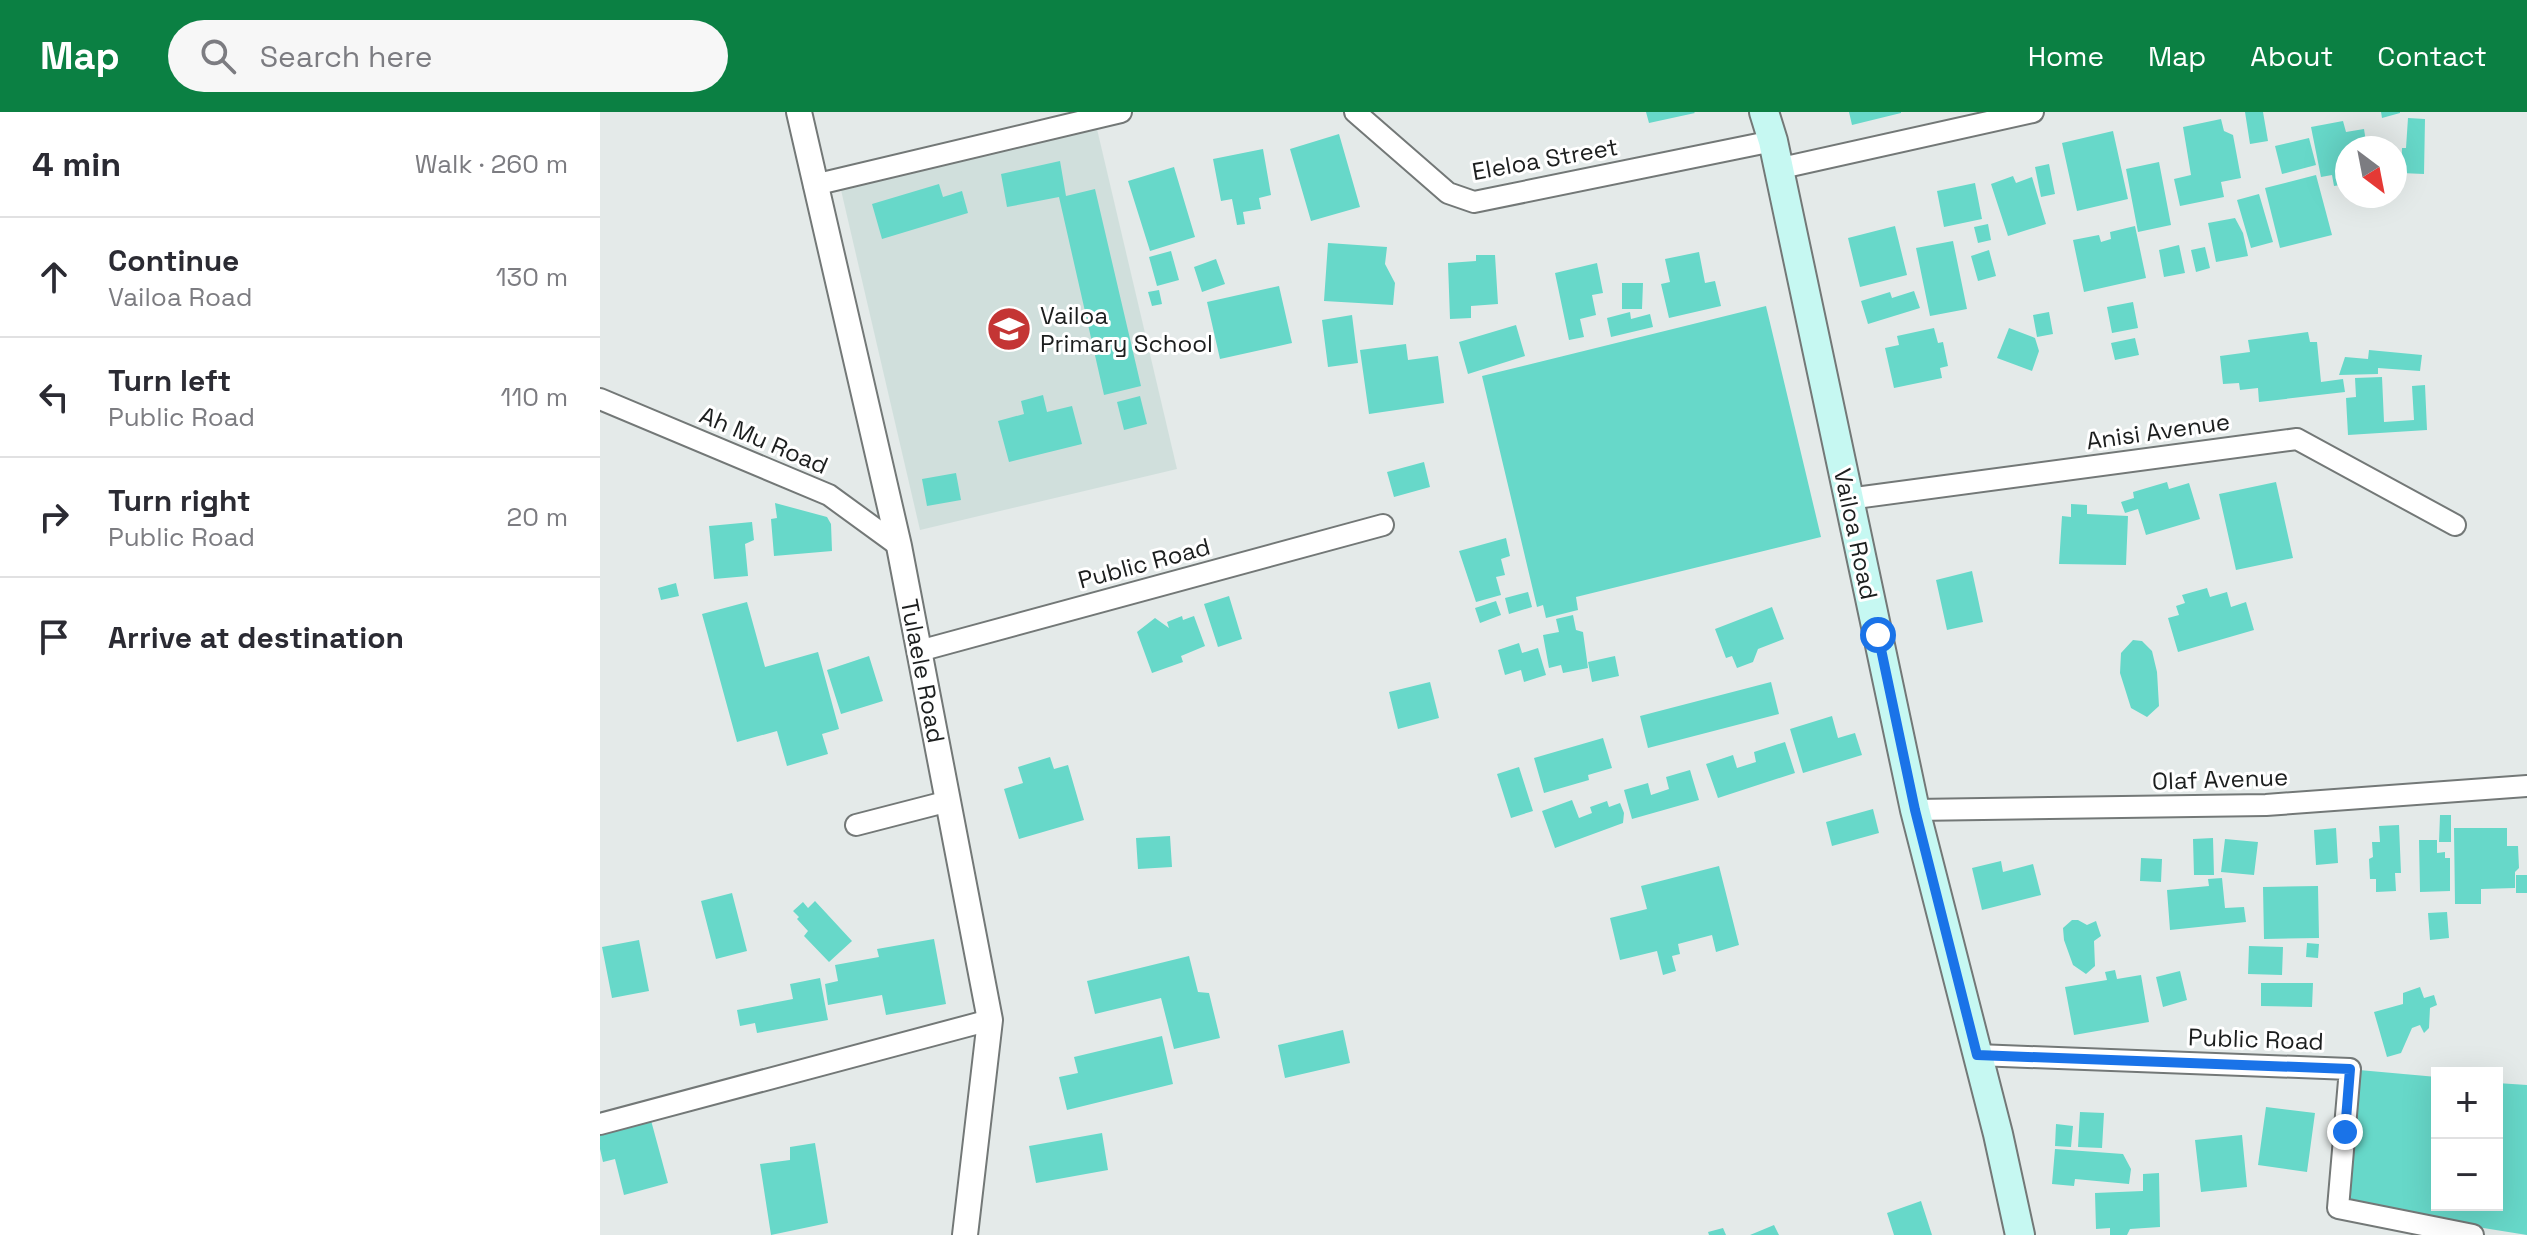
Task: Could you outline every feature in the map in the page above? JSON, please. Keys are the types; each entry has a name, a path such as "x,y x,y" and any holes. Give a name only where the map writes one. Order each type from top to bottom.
{"main road":[{"name":"Vailoa Road","path":"1764,112 1773,141 1915,810 2020,1235"}],"street":[{"name":"Tulaele Road","path":"799,112 899,546 990,1020 965,1235"},
{"path":"814,185 1121,112"},
{"name":"Eleloa Street","path":"1355,112 1448,193 1474,202 1773,141"},
{"path":"1777,169 2033,112"},
{"name":"Ah Mu Road","path":"600,399 829,495 899,546"},
{"name":"Anisi Avenue","path":"1848,499 2297,439 2455,525"},
{"name":"Public Road","path":"919,651 1383,525"},
{"name":"Olaf Avenue","path":"1915,810 2266,805 2527,786"},
{"path":"856,825 949,801"},
{"path":"600,1124 990,1020"},
{"name":"Public Road","path":"1977,1055 2350,1069 2338,1208 2473,1235"}],"shaded area":[{"name":"Vailoa Primary School","path":"1097,129 1177,469 920,530 841,190"}],"building":[{"path":"1646,112 1694,112 1695,113 1649,123"},
{"path":"1849,112 1901,112 1901,113 1852,125"},
{"path":"2245,112 2263,112 2268,141 2250,144"},
{"path":"2381,112 2400,112 2400,113 2382,118"},
{"path":"2408,118 2425,119 2424,174 2407,173"},
{"path":"2221,119 2224,131 2233,135 2241,178 2221,182 2224,197 2180,206 2174,179 2191,175 2183,127"},
{"path":"2343,121 2346,132 2364,129 2365,136 2335,136 2335,186 2332,175 2321,177 2311,127"},
{"path":"2113,131 2128,199 2077,211 2062,143"},
{"path":"1339,134 1360,207 1311,221 1290,149"},
{"path":"2309,138 2316,165 2282,174 2275,146"},
{"path":"1263,149 1271,195 1259,198 1261,209 1243,212 1245,224 1237,225 1232,199 1221,201 1213,159"},
{"path":"1060,161 1066,196 1095,189 1141,386 1104,395 1059,197 1007,207 1001,174"},
{"path":"2159,162 2171,225 2138,232 2126,169"},
{"path":"2049,164 2055,194 2041,197 2035,167"},
{"path":"1174,167 1195,237 1150,251 1128,181"},
{"path":"2316,175 2332,235 2280,248 2265,188"},
{"path":"2013,176 2016,183 2032,177 2046,224 2008,236 1991,184"},
{"path":"1975,183 1982,219 1944,227 1937,191"},
{"path":"939,184 943,197 962,191 968,213 882,239 872,204"},
{"path":"2259,194 2273,242 2251,248 2237,200"},
{"path":"2235,218 2243,233 2248,256 2216,262 2208,223"},
{"path":"1988,224 1991,240 1978,243 1974,227"},
{"path":"1895,226 1907,275 1860,287 1848,238"},
{"path":"2135,226 2146,278 2084,292 2073,240 2099,235 2101,242 2111,239 2110,232"},
{"path":"1953,241 1967,309 1930,316 1916,248"},
{"path":"1328,243 1387,247 1385,264 1395,283 1393,305 1324,301"},
{"path":"2179,245 2185,273 2164,277 2159,250"},
{"path":"2205,247 2210,268 2196,272 2191,250"},
{"path":"1989,250 1996,276 1978,281 1971,256"},
{"path":"1171,251 1179,280 1157,286 1149,257"},
{"path":"1699,252 1705,283 1715,281 1721,306 1669,318 1661,284 1670,282 1665,259"},
{"path":"1476,255 1495,255 1498,304 1471,306 1471,318 1450,319 1448,263 1476,261"},
{"path":"1216,259 1225,284 1202,292 1194,267"},
{"path":"1597,263 1603,293 1592,295 1596,315 1580,319 1584,337 1569,340 1555,273"},
{"path":"1622,283 1643,283 1642,309 1622,309"},
{"path":"1279,286 1292,343 1220,359 1207,302"},
{"path":"1159,290 1162,304 1152,306 1148,292"},
{"path":"1914,291 1920,308 1868,324 1861,301 1890,292 1892,298"},
{"path":"2133,302 2138,328 2112,333 2107,307"},
{"path":"1766,306 1821,537 1576,597 1578,610 1546,618 1543,605 1537,607 1482,376"},
{"path":"1630,312 1631,319 1650,314 1653,327 1611,337 1607,318"},
{"path":"2049,312 2053,334 2037,337 2033,315"},
{"path":"1352,315 1358,363 1328,367 1322,320"},
{"path":"1516,325 1525,356 1468,374 1459,342"},
{"path":"1934,328 1938,343 1943,342 1948,366 1940,368 1942,378 1894,388 1885,348 1899,345 1897,336"},
{"path":"2009,328 2035,338 2039,351 2032,371 1997,358"},
{"path":"2308,332 2310,342 2317,342 2321,382 2343,379 2345,392 2259,402 2258,388 2240,390 2239,383 2223,384 2220,356 2250,352 2248,340"},
{"path":"2135,338 2139,355 2115,360 2111,343"},
{"path":"1406,344 1408,360 1438,356 1444,403 1369,414 1360,350"},
{"path":"2369,350 2422,355 2420,371 2378,368 2378,374 2339,375 2345,357 2368,359"},
{"path":"2382,377 2384,422 2414,420 2412,386 2425,385 2427,430 2348,435 2346,398 2356,397 2355,378"},
{"path":"1043,395 1047,412 1072,406 1082,444 1009,462 998,421 1024,414 1021,401"},
{"path":"1140,396 1147,424 1124,430 1117,402"},
{"path":"1424,462 1430,487 1394,497 1387,472"},
{"path":"956,473 961,500 927,506 922,479"},
{"path":"2167,482 2169,489 2189,483 2200,519 2146,535 2138,509 2125,513 2121,502 2134,498 2133,492"},
{"path":"2276,482 2293,558 2236,570 2219,494"},
{"path":"775,503 827,517 831,524 832,551 774,556 771,519 777,518"},
{"path":"2071,504 2087,505 2087,514 2128,516 2126,565 2059,564 2062,516 2071,517"},
{"path":"752,522 754,540 745,544 748,576 714,579 709,526"},
{"path":"1506,538 1510,556 1501,559 1505,575 1496,577 1501,595 1476,602 1459,551"},
{"path":"1972,571 1983,622 1947,630 1936,580"},
{"path":"676,583 679,596 661,600 658,588"},
{"path":"2207,588 2210,597 2227,592 2231,607 2246,602 2254,630 2178,652 2168,618 2179,615 2176,606 2185,603 2182,595"},
{"path":"1528,592 1532,607 1509,614 1505,598"},
{"path":"1229,596 1242,639 1218,647 1204,604"},
{"path":"1496,601 1501,615 1480,623 1475,608"},
{"path":"747,602 765,667 818,652 839,729 822,734 828,754 787,766 777,731 737,742 702,614"},
{"path":"1772,607 1784,639 1758,649 1753,662 1737,668 1732,656 1726,658 1715,629"},
{"path":"1573,615 1576,630 1583,632 1588,668 1563,673 1561,665 1549,668 1543,635 1559,632 1556,619"},
{"path":"1182,616 1183,620 1194,616 1205,646 1181,656 1183,662 1152,673 1137,632 1155,618 1169,628 1167,622"},
{"path":"2133,640 2142,641 2152,651 2157,672 2159,706 2147,717 2131,708 2120,673 2121,653"},
{"path":"1519,643 1522,653 1538,648 1546,675 1524,682 1521,670 1505,675 1498,650"},
{"path":"869,656 883,701 841,714 827,670"},
{"path":"1615,656 1619,676 1592,682 1588,662"},
{"path":"1430,682 1439,718 1398,729 1389,692"},
{"path":"1771,682 1779,714 1648,748 1640,716"},
{"path":"1832,716 1838,738 1855,733 1862,755 1803,773 1790,729"},
{"path":"1603,738 1612,768 1588,775 1589,780 1544,793 1534,758"},
{"path":"1785,742 1795,773 1718,798 1706,764 1733,755 1737,768 1756,762 1754,752"},
{"path":"1050,757 1054,769 1068,765 1084,820 1019,839 1004,789 1023,783 1018,767"},
{"path":"1519,767 1533,811 1511,818 1497,774"},
{"path":"1690,770 1699,800 1632,819 1624,790 1648,783 1651,795 1669,789 1666,777"},
{"path":"1572,800 1579,818 1592,813 1590,807 1607,801 1609,807 1620,803 1624,813 1623,823 1555,848 1542,811"},
{"path":"1873,809 1879,833 1832,846 1826,822"},
{"path":"2440,815 2451,815 2451,842 2439,842"},
{"path":"2399,825 2401,873 2395,873 2396,891 2376,892 2376,879 2370,879 2372,842 2380,842 2379,826"},
{"path":"2336,828 2338,863 2316,865 2314,830"},
{"path":"2454,828 2507,828 2507,846 2518,846 2519,868 2515,872 2515,888 2481,889 2481,904 2455,904"},
{"path":"1170,836 1172,867 1138,869 1136,838"},
{"path":"2213,838 2214,875 2194,875 2193,839"},
{"path":"2225,839 2258,842 2254,875 2221,872"},
{"path":"2419,840 2437,840 2437,853 2445,852 2445,858 2450,858 2450,891 2420,892"},
{"path":"2141,858 2162,859 2161,882 2140,881"},
{"path":"2001,861 2003,872 2033,864 2041,895 1982,910 1972,868"},
{"path":"1719,866 1739,945 1716,952 1712,935 1678,944 1680,954 1672,956 1676,971 1663,975 1657,951 1620,960 1610,918 1647,909 1641,886"},
{"path":"2516,875 2527,875 2527,893 2516,893"},
{"path":"2222,878 2225,908 2244,907 2246,922 2170,930 2167,890 2209,886 2208,879"},
{"path":"2318,886 2319,938 2264,939 2263,887"},
{"path":"732,893 747,951 716,959 701,901"},
{"path":"815,901 852,941 829,962 804,936 808,931 793,911 803,902 808,908"},
{"path":"2447,912 2449,938 2430,940 2428,913"},
{"path":"2072,920 2087,925 2096,921 2101,936 2094,941 2095,966 2086,974 2073,965 2064,940 2063,928"},
{"path":"934,939 946,1004 886,1015 882,995 828,1005 825,984 838,981 835,965 879,957 877,949"},
{"path":"639,940 649,991 612,998 602,947"},
{"path":"2307,943 2319,944 2318,958 2306,957"},
{"path":"2249,946 2283,947 2282,975 2248,974"},
{"path":"1189,956 1198,992 1209,993 1220,1038 1174,1049 1161,998 1095,1014 1087,981"},
{"path":"2115,970 2117,979 2141,975 2149,1022 2074,1035 2065,987 2107,980 2105,972"},
{"path":"2180,971 2187,1000 2163,1007 2156,977"},
{"path":"820,978 828,1020 757,1033 755,1023 740,1026 737,1010 793,999 790,984"},
{"path":"2261,983 2313,983 2312,1007 2261,1006"},
{"path":"2420,987 2424,998 2434,995 2437,1005 2430,1008 2429,1028 2424,1033 2420,1025 2412,1028 2401,1053 2387,1057 2374,1012 2403,1004 2403,993"},
{"path":"1343,1030 1350,1063 1285,1078 1278,1045"},
{"path":"1162,1036 1173,1084 1067,1110 1059,1077 1078,1073 1074,1057"},
{"path":"2359,1070 2431,1076 2431,1211 2503,1211 2503,1083 2527,1085 2527,1235 2359,1208 2347,1196"},
{"path":"2266,1107 2315,1113 2307,1172 2258,1165"},
{"path":"2080,1112 2104,1113 2102,1148 2078,1147"},
{"path":"649,1113 668,1183 624,1195 615,1159 603,1162 600,1126"},
{"path":"2056,1124 2073,1126 2071,1147 2055,1146"},
{"path":"1102,1133 1108,1170 1036,1183 1029,1146"},
{"path":"2242,1135 2247,1187 2201,1192 2195,1140"},
{"path":"815,1143 828,1223 771,1235 760,1164 790,1160 790,1147"},
{"path":"2055,1149 2123,1154 2131,1169 2129,1184 2075,1179 2074,1186 2052,1184"},
{"path":"2159,1173 2160,1227 2130,1229 2127,1235 2110,1235 2110,1228 2096,1229 2095,1193 2143,1191 2143,1174"},
{"path":"1921,1201 1932,1235 1894,1235 1887,1213"},
{"path":"1774,1225 1779,1235 1750,1235"},
{"path":"1723,1228 1726,1235 1709,1235 1708,1232"}],"place":[{"name":"Vailoa Primary School","path":"1009,329"}],"route":[{"path":"1878,635 1915,810 1977,1055 2350,1069 2345,1132"}]}
